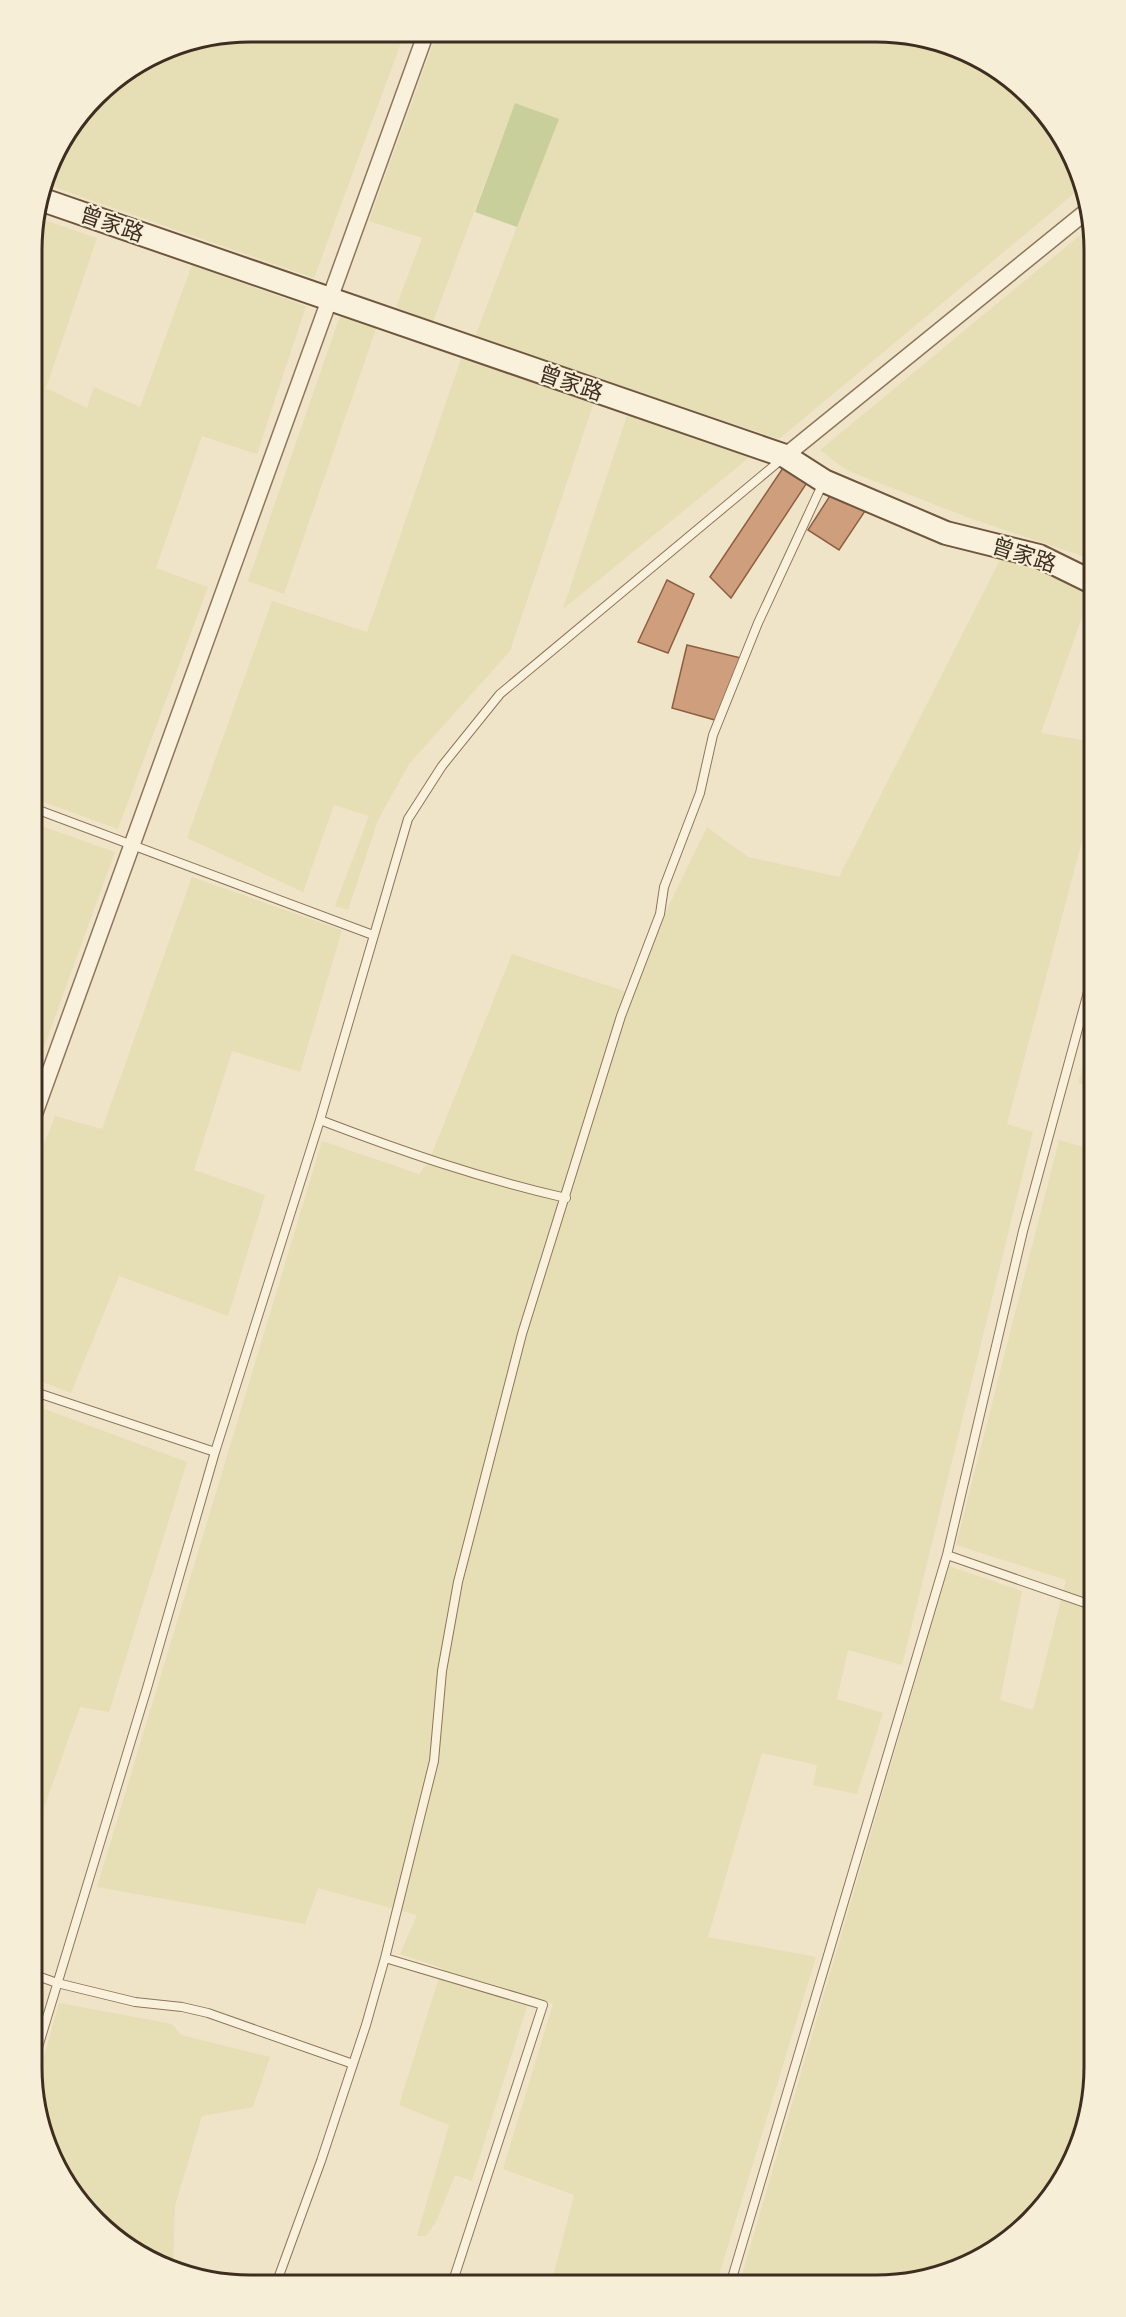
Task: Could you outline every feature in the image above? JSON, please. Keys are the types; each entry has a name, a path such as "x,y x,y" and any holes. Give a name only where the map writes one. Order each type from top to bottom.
{"street":[{"path":"42,1093 423,42"},
{"name":"曾家路","path":"48,202 778,454 824,481 946,533 1039,556 1084,578"},
{"path":"778,454 1081,216"}],"lane":[{"path":"42,2033 215,1452 320,1120 408,819 442,766 500,694 778,454"},
{"path":"279,2275 354,2064 385,1958 434,1761 442,1671 458,1582 522,1334 621,1016 660,914 664,887 700,793 713,735 758,623 824,481"},
{"path":"42,811 373,934"},
{"path":"733,2275 947,1555 1023,1231 1084,1007"},
{"path":"320,1120 418,1158 500,1183 566,1198"},
{"path":"42,1394 215,1452"},
{"path":"947,1555 1084,1602"},
{"path":"385,1958 543,2005 455,2275"},
{"path":"42,1978 135,2002 208,2013 354,2064"}],"shaded area":[{"path":"250,42 401,42 314,278 52,187 63,158 85,124 113,94 146,70 183,53 210,46"},
{"path":"434,42 889,42 916,46 968,63 1013,94 1049,135 1063,158 1075,192 779,439 475,337 558,119 515,103 433,322 396,307 422,238 369,221"},
{"path":"44,220 97,238 46,388 87,408 94,387 140,407 192,265 306,306 257,454 202,436 156,568 208,587 118,829 42,801 42,237"},
{"path":"1083,233 1084,557 972,519 846,470 820,450"},
{"path":"341,313 377,326 284,594 248,581"},
{"path":"462,356 596,396 510,651 409,764 378,820 348,910 335,906 369,816 334,805 303,892 187,838 272,601 367,632"},
{"path":"634,395 767,443 563,609 594,515"},
{"path":"1002,556 1084,583 1084,611 1041,733 1084,740 1084,834 1007,1124 1033,1132 902,1665 848,1650 837,1699 883,1713 857,1794 813,1785 817,1765 762,1753 708,1937 816,1957 719,2275 554,2275 574,2195 503,2169 553,2004 530,1997 472,2181 455,2175 436,2222 426,2236 417,2236 449,2125 399,2105 442,1968 400,1954 417,1915 318,1888 305,1924 97,1887 322,1141 419,1174 429,1161 512,954 627,992 707,827 748,857 839,877"},
{"path":"42,826 115,852 42,1053"},
{"path":"192,877 342,930 300,1072 232,1051 194,1170 265,1195 228,1316 119,1276 71,1393 42,1382 42,1149 55,1116 102,1129"},
{"path":"1084,1063 1084,1084 1078,1083"},
{"path":"1059,1140 1084,1147 1084,2080 1073,2134 1056,2171 1023,2214 991,2240 968,2254 943,2264 903,2273 742,2275 949,1566 1022,1591 1000,1700 1033,1710 1066,1580 956,1545"},
{"path":"42,1408 187,1462 109,1712 80,1707 42,1813"},
{"path":"59,2003 172,2024 181,2035 270,2057 253,2107 202,2116 175,2206 173,2260 135,2240 113,2223 77,2182 63,2159 53,2134 46,2107 42,2064"}],"green space":[{"path":"515,103 559,119 517,227 475,212"}],"building":[{"path":"791,456 814,472 731,598 710,577"},
{"path":"835,488 867,508 839,550 808,530"},
{"path":"667,580 694,594 668,653 638,642"},
{"path":"687,645 741,658 722,722 672,708"}]}
